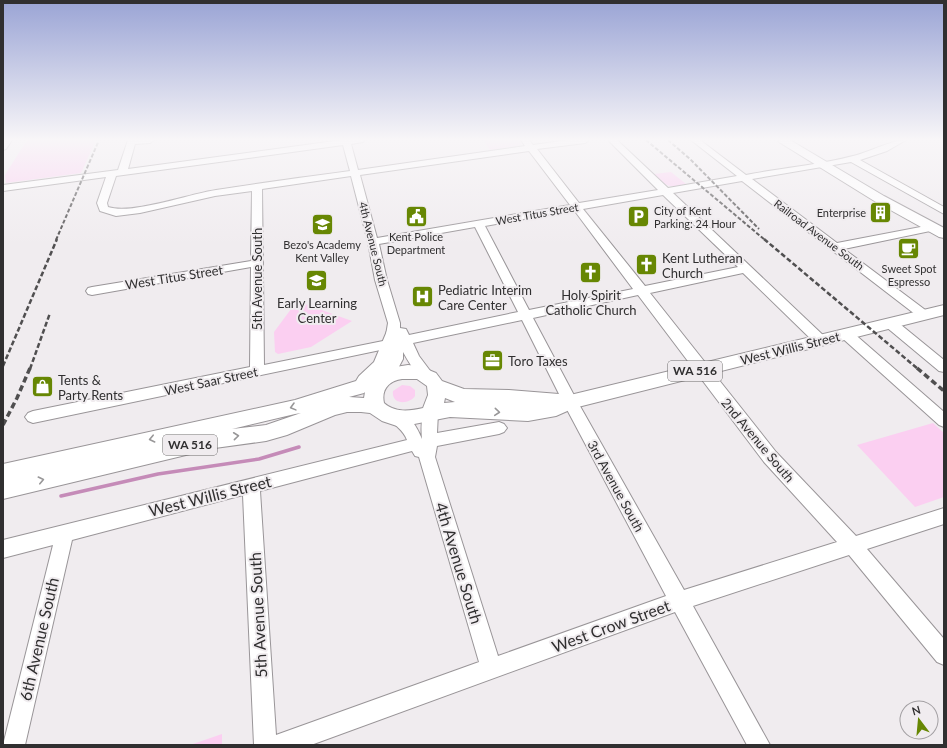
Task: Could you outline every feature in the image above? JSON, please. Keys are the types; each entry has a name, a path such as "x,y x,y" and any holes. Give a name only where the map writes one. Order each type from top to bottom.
{"main road":[{"path":"840,175 944,234"},
{"name":"WA 516","path":"890,323 944,310"},
{"name":"West Willis Street","path":"431,412 457,409 512,413 543,412 556,409 570,402 890,323"},
{"path":"357,388 382,365 395,336"},
{"path":"411,371 431,380 436,399 431,412 413,417 388,414 373,397 374,392 385,377 411,371"},
{"name":"WA 516","path":"3,473 268,414 357,388 385,377"},
{"name":"West Willis Street","path":"431,380 449,394 462,397 509,397 570,402"},
{"name":"WA 516","path":"3,489 216,440 266,433 298,423 329,408 340,405 354,404 388,414"}],"street":[{"path":"3,188 104,175"},
{"path":"116,175 108,187 102,207 107,211 116,213 140,210 215,193 342,175"},
{"name":"4th Avenue South","path":"355,175 373,242 397,347 396,359 385,377"},
{"name":"2nd Avenue South","path":"552,175 701,370 770,457 853,546 944,655"},
{"path":"649,175 820,340"},
{"name":"Railroad Avenue South","path":"739,175 924,315"},
{"name":"West Titus Street","path":"373,242 760,175"},
{"path":"880,175 944,212"},
{"path":"83,178 98,180 108,187"},
{"name":"5th Avenue South","path":"257,371 258,187"},
{"name":"3rd Avenue South","path":"479,224 570,402 759,745"},
{"path":"836,247 931,228"},
{"name":"West Titus Street","path":"92,291 257,263"},
{"name":"West Saar Street","path":"33,417 257,371 395,336 524,314 746,269"},
{"path":"890,323 944,367"},
{"path":"846,334 944,421"},
{"name":"4th Avenue South","path":"395,336 431,380"},
{"name":"4th Avenue South","path":"425,447 431,412"},
{"name":"4th Avenue South","path":"388,414 410,428 425,447 492,669"},
{"name":"West Willis Street","path":"3,549 65,532 251,486 425,447 478,430 499,428"},
{"name":"5th Avenue South","path":"251,486 264,745"},
{"name":"West Crow Street","path":"280,745 679,601 944,516"},
{"name":"6th Avenue South","path":"14,745 65,532"}],"shaded area":[{"path":"5,175 67,175 6,183"},
{"path":"655,175 675,175 686,184 671,186 662,182"},
{"path":"297,301 352,321 311,347 278,354 275,352 274,332"},
{"path":"402,385 410,386 415,390 415,396 409,401 401,402 393,396 393,391"},
{"path":"933,423 944,433 944,497 915,507 857,445"},
{"path":"222,734 222,745 190,745"}],"waterway":[{"path":"61,496 158,474 259,459 299,447"}],"railway":[{"path":"56,240 84,175"},
{"path":"688,175 765,240"},
{"path":"706,175 759,229"},
{"path":"3,366 57,239"},
{"path":"764,239 918,369"},
{"path":"30,369 50,313"},
{"path":"3,425 30,368"},
{"path":"917,368 944,391"}],"place":[{"name":"Enterprise","path":"881,213"},
{"name":"Kent Police Department","path":"416,217"},
{"name":"City of Kent Parking: 24 Hour","path":"639,217"},
{"name":"Bezo's Academy Kent Valley","path":"322,225"},
{"name":"Sweet Spot Espresso","path":"909,249"},
{"name":"Kent Lutheran Church","path":"647,265"},
{"name":"Holy Spirit Catholic Church","path":"591,273"},
{"name":"Early Learning Center","path":"317,281"},
{"name":"Pediatric Interim Care Center","path":"422,297"},
{"name":"Toro Taxes","path":"492,361"},
{"name":"Tents & Party Rents","path":"42,387"}]}
